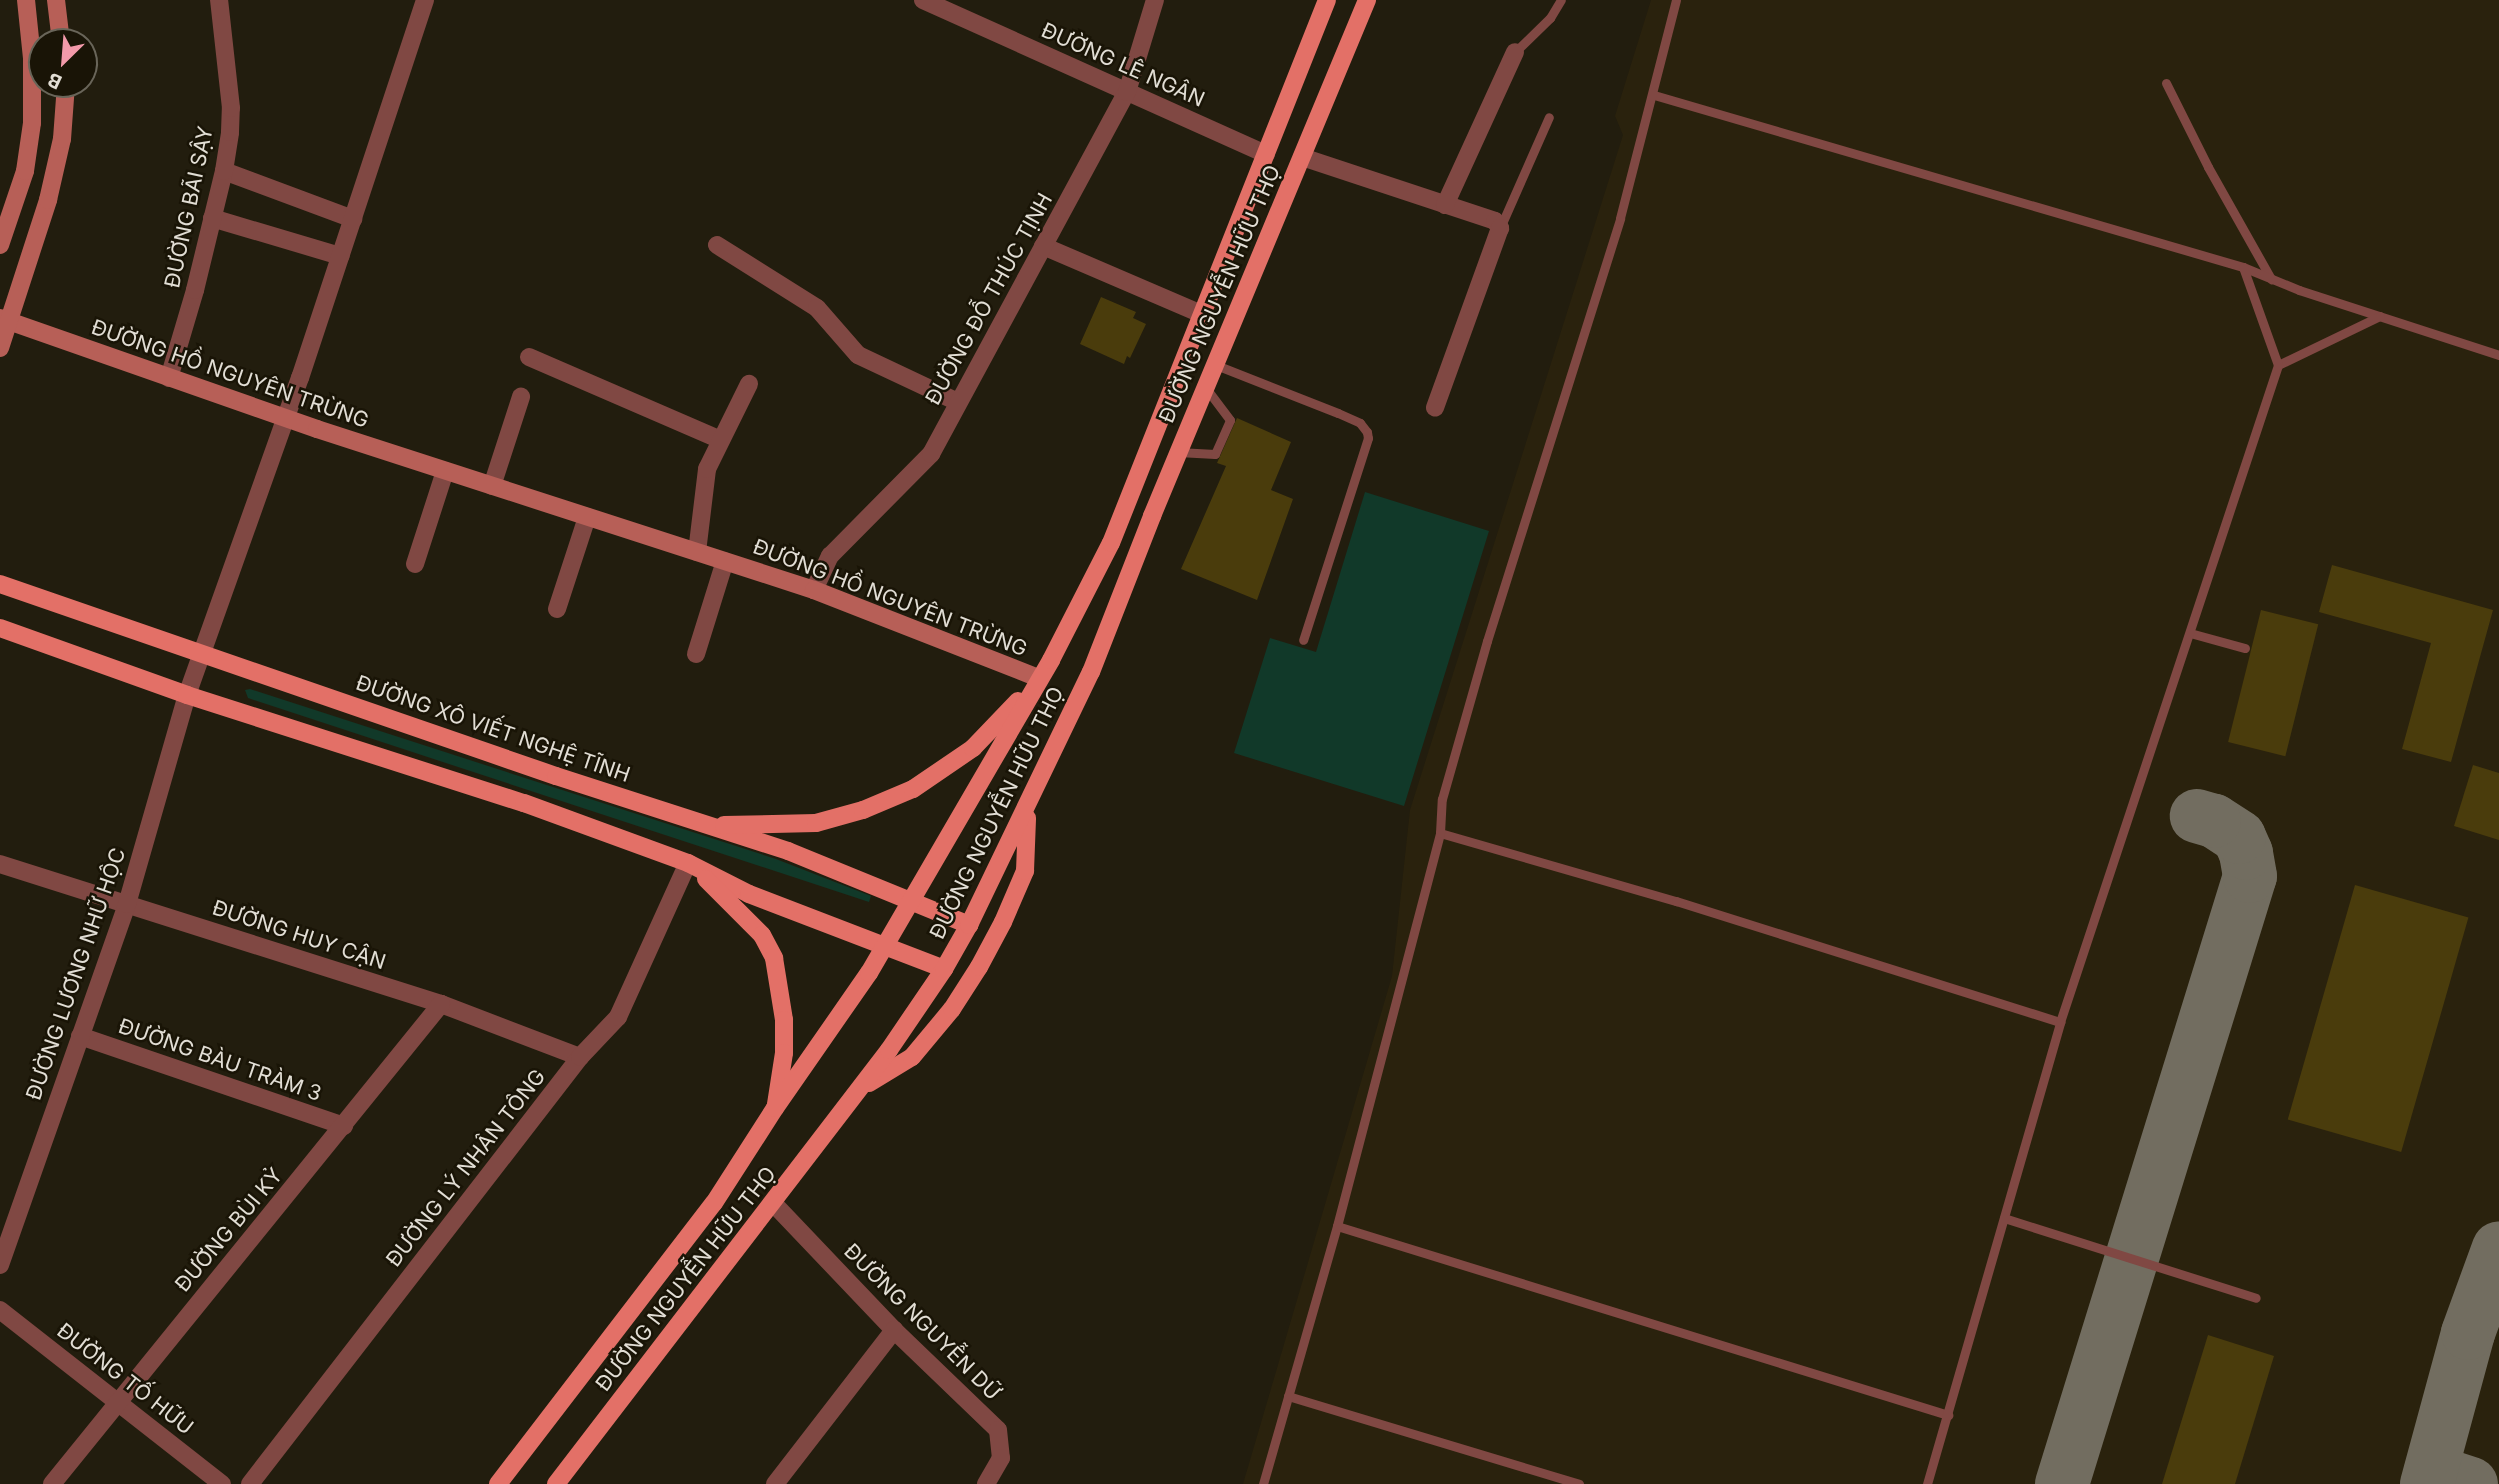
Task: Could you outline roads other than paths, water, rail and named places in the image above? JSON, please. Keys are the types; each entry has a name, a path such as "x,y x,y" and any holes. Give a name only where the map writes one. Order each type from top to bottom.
{"main road":[{"name":"ĐƯỜNG NGUYỄN HỮU THỌ","path":"498,1484 714,1203 886,944 1039,678 1111,543 1328,0"},
{"name":"ĐƯỜNG NGUYỄN HỮU THỌ","path":"556,1484 774,1204 860,1088 944,969 969,925 1027,810 1091,672 1178,452 1367,0"},
{"name":"ĐƯỜNG XÔ VIẾT NGHỆ TĨNH","path":"0,584 788,851 969,925"},
{"path":"0,628 187,695 524,803 688,863 749,894 886,944 944,969"},
{"path":"707,825 816,823 863,810 913,789 973,748 1039,678"},
{"path":"860,1088 912,1057 952,1009 979,967 1003,922 1025,871 1027,810"},
{"path":"688,863 762,935 774,958 784,1020 784,1054 775,1108"}],"street":[{"path":"0,245 25,171 32,123 32,58 26,0"},
{"path":"57,0 60,28"},
{"name":"ĐƯỜNG BÃI SẬY","path":"169,379 195,290 224,171 231,108 219,0"},
{"name":"ĐƯỜNG LƯƠNG NHỮ HỘC","path":"0,1265 127,904 187,695 286,418 425,0"},
{"name":"ĐƯỜNG LÊ NGÂN","path":"923,0 944,4 1127,92 1266,154"},
{"name":"ĐƯỜNG ĐỖ THÚC TỊNH","path":"814,590 831,556 931,454 1127,92 1153,0"},
{"path":"1445,205 1515,52"},
{"path":"0,348 5,320 43,219 60,154 65,98"},
{"name":"ĐƯỜNG NGUYỄN HỮU THỌ","path":"1302,157 1495,221 1500,228"},
{"path":"224,171 353,219"},
{"path":"212,218 340,256"},
{"path":"1434,408 1500,228"},
{"path":"717,245 817,308 858,355 958,402"},
{"name":"ĐƯỜNG NGUYỄN HỮU THỌ","path":"1044,246 1202,314"},
{"name":"ĐƯỜNG HỒ NGUYÊN TRỪNG","path":"5,320 169,379 814,590 1039,678"},
{"path":"529,357 721,440"},
{"path":"697,552 703,484 749,384"},
{"path":"492,486 521,397"},
{"path":"415,564 445,471"},
{"path":"557,609 587,517"},
{"name":"ĐƯỜNG HỒ NGUYÊN TRỪNG","path":"696,654 725,561"},
{"name":"ĐƯỜNG LÝ NHÂN TÔNG","path":"250,1484 580,1057 618,1017 688,863"},
{"name":"ĐƯỜNG HUY CẬN","path":"0,864 441,1004 580,1057"},
{"name":"ĐƯỜNG BÙI KỶ","path":"52,1484 117,1400 344,1126 441,1004"},
{"name":"ĐƯỜNG BÀU TRÀM 3","path":"80,1036 344,1126"},
{"name":"ĐƯỜNG NGUYỄN DỮ","path":"774,1204 894,1330 998,1430 1001,1458 992,1480"},
{"name":"ĐƯỜNG TỐ HỮU","path":"0,1310 222,1484"},
{"path":"775,1484 894,1330"}],"lane":[{"path":"1515,52 1550,18 1561,0"},
{"path":"1263,1484 1337,1226 1440,833 1442,799 1479,668 1620,218 1654,95 1676,0"},
{"path":"2166,83 2208,167 2271,279"},
{"path":"1654,95 2243,267 2271,279 2499,355"},
{"path":"1500,228 1549,117"},
{"path":"1927,1484 2060,1022 2278,365 2243,267"},
{"path":"2278,365 2380,316"},
{"path":"1216,365 1338,413 1360,423 1367,432 1368,439 1303,639"},
{"path":"1178,452 1215,454 1230,420 1206,388"},
{"path":"2190,633 2245,648"},
{"path":"1440,833 1676,901 2060,1022"},
{"path":"2004,1218 2256,1298"},
{"path":"1337,1226 1948,1415"},
{"path":"1288,1396 1579,1484"}]}
